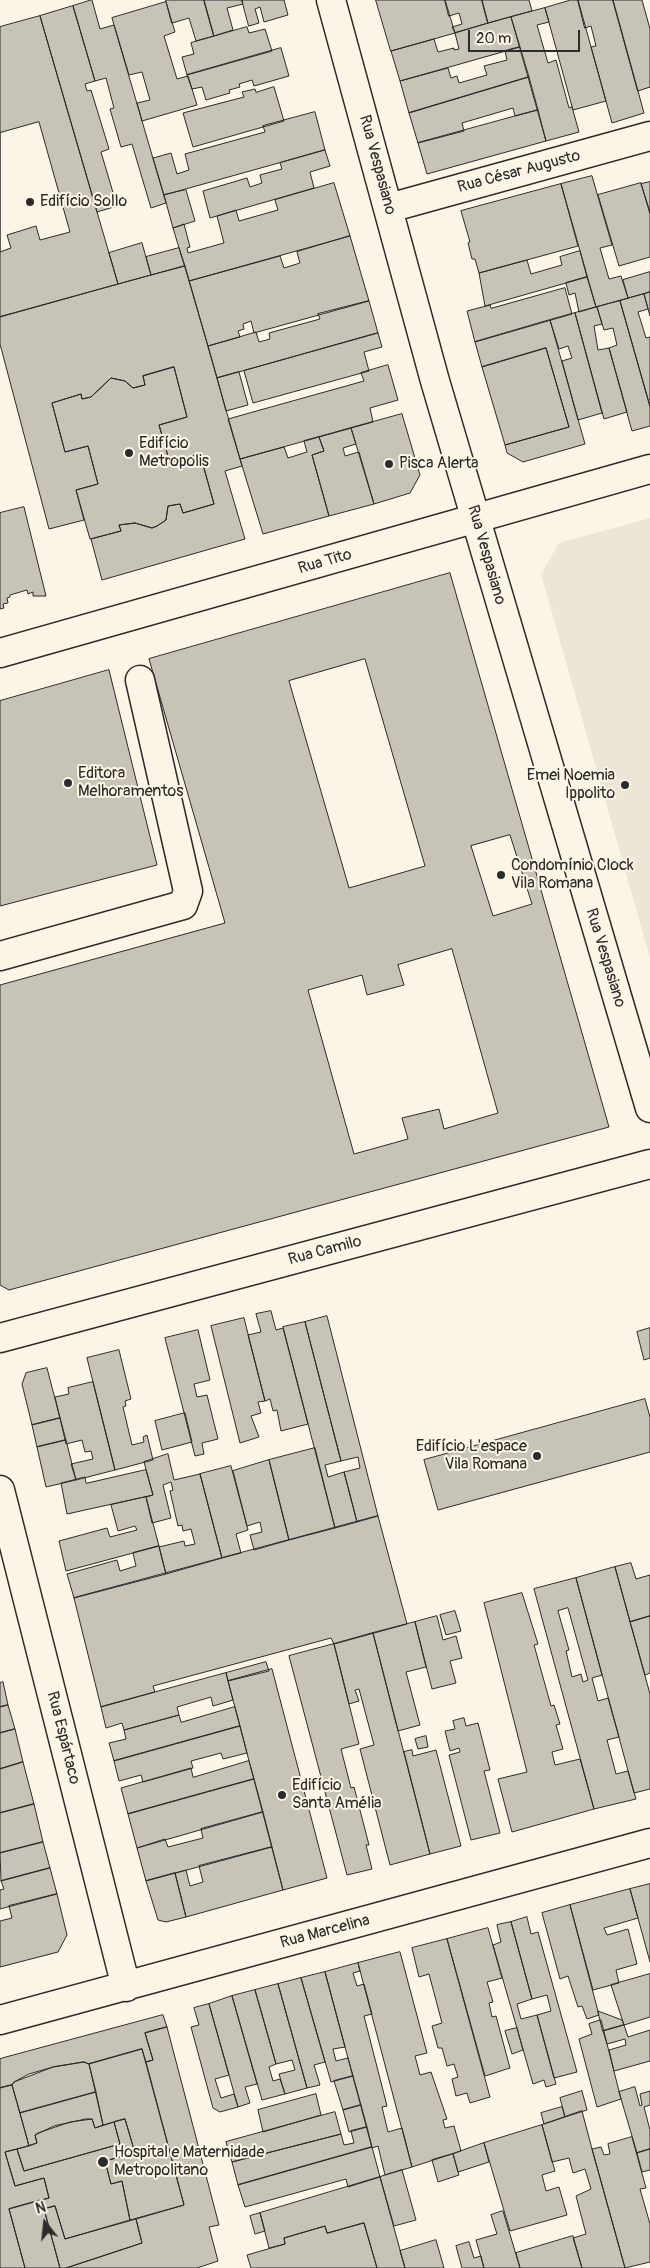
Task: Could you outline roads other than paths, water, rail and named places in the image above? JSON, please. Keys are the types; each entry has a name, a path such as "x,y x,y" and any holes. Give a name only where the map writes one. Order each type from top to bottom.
{"street":[{"name":"Rua Vespasiano","path":"331,0 435,381 650,1108"},
{"name":"Rua César Augusto","path":"389,208 650,136"},
{"name":"Rua Tito","path":"0,653 650,469"},
{"path":"0,956 183,905 188,891 140,680"},
{"name":"Rua Camilo","path":"0,1338 650,1164"},
{"name":"Rua Espártaco","path":"0,1490 126,1987"},
{"name":"Rua Marcelina","path":"0,2020 650,1843"}],"place":[{"name":"Edifício Sollo","path":"30,202"},
{"name":"Edifício Metropolis","path":"129,453"},
{"name":"Pisca Alerta","path":"389,464"},
{"name":"Editora Melhoramentos","path":"68,783"},
{"name":"Emei Noemia Ippolito","path":"625,785"},
{"name":"Condomínio Clock Vila Romana","path":"501,875"},
{"name":"Edifício L'espace Vila Romana","path":"537,1456"},
{"name":"Edifício Santa Amélia","path":"282,1795"},
{"name":"Hospital e Maternidade Metropolitano","path":"103,2162"}]}
